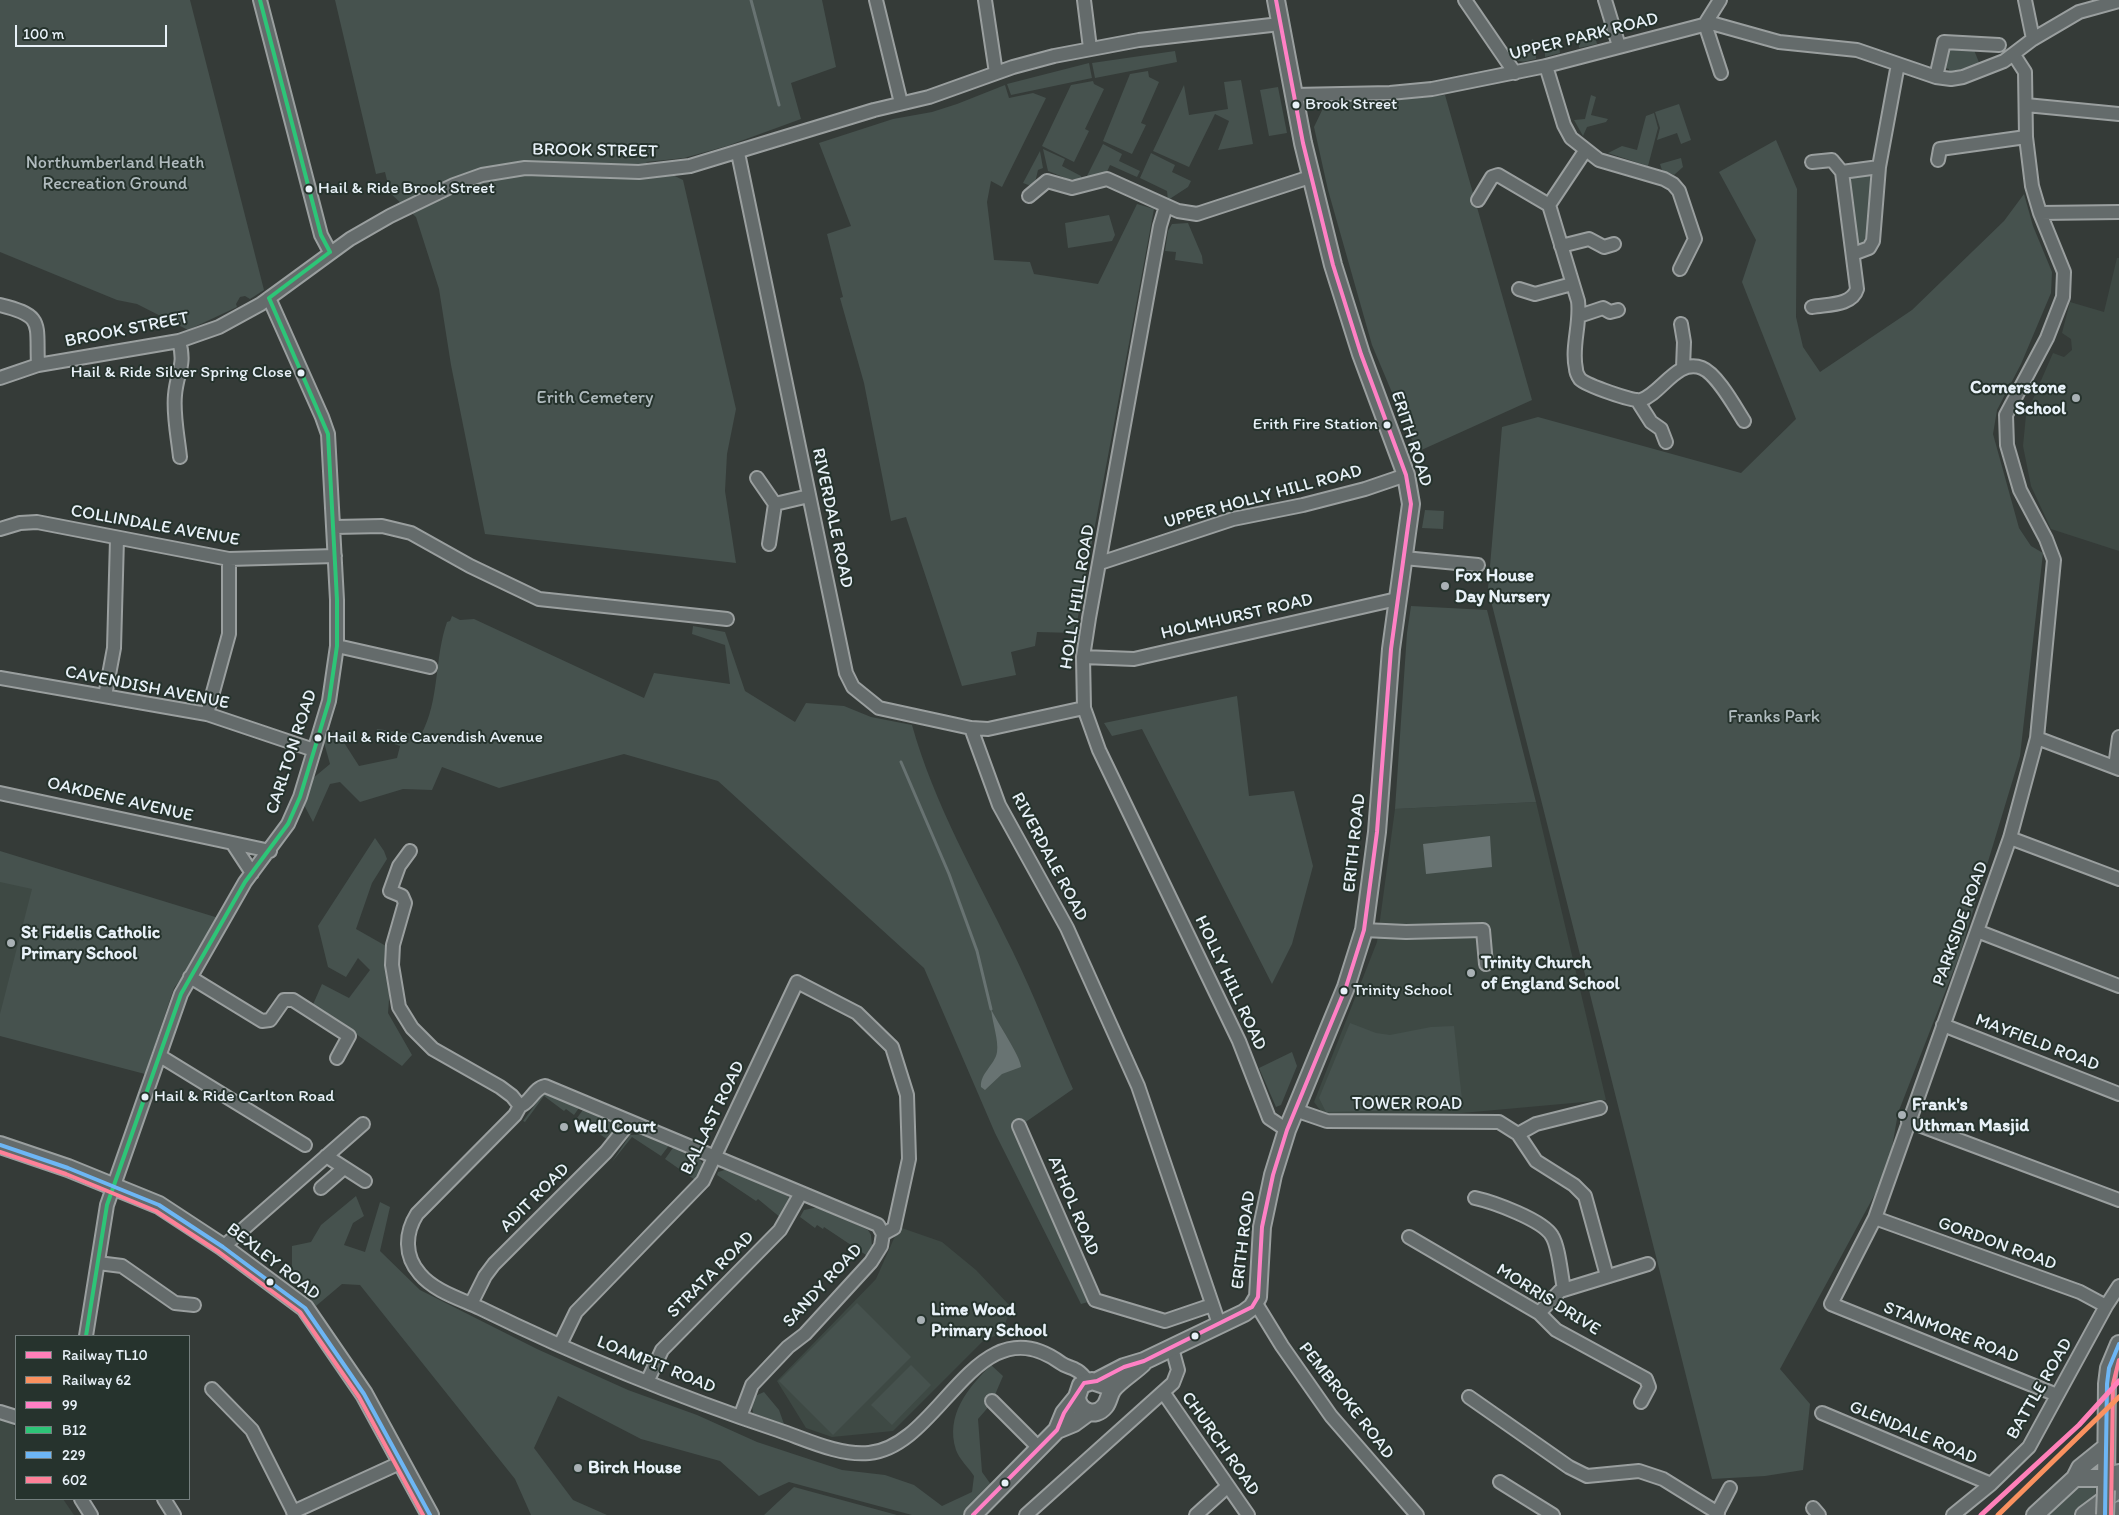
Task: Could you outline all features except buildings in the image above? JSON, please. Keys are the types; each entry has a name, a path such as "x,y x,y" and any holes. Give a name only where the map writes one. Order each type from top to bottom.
{"main road":[{"name":"ERITH ROAD","path":"1255,1302 1258,1297 1258,1259 1262,1227 1273,1174 1287,1130 1346,987 1364,930 1377,832 1391,649 1410,504 1406,475 1349,316 1310,177 1276,0"},
{"name":"BEXLEY ROAD","path":"0,1145 68,1168 113,1188 159,1205 223,1247 305,1308 364,1394 430,1515"},
{"path":"973,1515 1057,1430 1064,1413 1085,1387 1124,1367 1144,1361 1244,1313 1255,1302"},
{"path":"2105,1515 2113,1482 2108,1384 2109,1368 2119,1344"},
{"path":"1057,1430 1074,1423 1089,1412 1101,1410 1114,1388 1144,1361"},
{"path":"1085,1387 1104,1385 1109,1396"},
{"path":"1085,1387 1079,1405 1089,1412"},
{"path":"2035,1515 2075,1478 2080,1468 2111,1446"},
{"path":"2075,1478 2113,1482"},
{"path":"2084,1515 2113,1482"},
{"path":"2111,1515 2119,1510"}],"street":[{"path":"260,0 321,235 330,252"},
{"path":"876,0 901,103"},
{"path":"985,0 996,73"},
{"path":"1084,0 1090,48"},
{"path":"1464,0 1515,73"},
{"path":"1605,0 1619,46"},
{"path":"1721,0 1705,24 1721,73"},
{"path":"1721,0 1725,16 1732,28"},
{"path":"2025,0 2032,39"},
{"name":"UPPER PARK ROAD","path":"1294,95 1415,90 1515,73 1705,24 1718,24 1779,42 1857,50 1936,77 1950,79 1963,77 2014,55 2032,39 2079,12 2119,1"},
{"name":"BROOK STREET","path":"0,378 38,365 179,341 231,322 268,298 330,252 390,216 454,185 482,175 524,168 639,172 690,166 901,103 929,97 1013,66 1090,48 1280,24"},
{"path":"1936,77 1944,42 1999,45"},
{"name":"PARKSIDE ROAD","path":"1831,1304 1875,1218 2010,838 2037,738 2054,560 2046,539 2020,490 2007,445 2006,415 2047,338 2063,297 2064,272 2040,213 2032,186 2026,138 2025,72 2014,55"},
{"path":"1853,254 1869,248 1873,241 1879,167 1898,64"},
{"path":"1546,66 1564,125 1571,138 1599,160 1664,179 1676,188 1694,239 1680,269"},
{"path":"2026,105 2119,114"},
{"path":"1938,160 1940,149 2026,138"},
{"path":"1549,205 1586,151"},
{"name":"RIVERDALE ROAD","path":"738,153 846,673 853,687 879,708 971,728 999,805 1067,928 1138,1086 1219,1324"},
{"path":"1812,162 1832,160 1842,172 1857,290 1855,295 1847,301 1812,306"},
{"path":"1842,172 1879,167"},
{"path":"1478,200 1492,177 1498,175 1549,205 1578,301 1579,316 1574,361 1576,370 1581,380 1637,400 1652,422 1661,430 1666,442"},
{"path":"1029,196 1047,181 1072,188 1107,179 1166,206 1189,214 1204,213 1310,177"},
{"name":"HOLLY HILL ROAD","path":"1166,206 1160,226 1083,657 1084,708 1099,750 1239,1041 1269,1118 1287,1130"},
{"path":"2040,213 2119,212"},
{"path":"1561,246 1589,239 1604,248 1614,244"},
{"path":"1519,289 1535,294 1572,284"},
{"name":"CARLTON ROAD","path":"86,1335 107,1205 190,977 225,914 288,824 300,797 329,702 337,646 335,527 328,434 268,298"},
{"path":"0,305 22,310 31,316 36,325 38,365"},
{"path":"1579,316 1603,308 1610,312 1618,310"},
{"path":"1681,324 1684,342 1683,368"},
{"path":"179,341 183,355 183,365 178,378 175,401 180,457"},
{"path":"1637,400 1646,397 1683,368 1692,366 1710,372 1744,421"},
{"name":"UPPER HOLLY HILL ROAD","path":"1100,563 1233,519 1303,505 1365,489 1406,475"},
{"path":"757,478 775,504 768,544"},
{"path":"775,504 809,496"},
{"name":"COLLINDALE AVENUE","path":"0,529 20,523 37,522 117,539 229,559 335,556"},
{"path":"335,527 382,526 411,533 470,566 539,599 727,619"},
{"path":"105,696 114,648 117,539"},
{"path":"1404,558 1478,565"},
{"path":"207,714 229,634 229,559"},
{"name":"HOLMHURST ROAD","path":"1083,657 1134,659 1397,599"},
{"path":"337,646 430,667"},
{"name":"CAVENDISH AVENUE","path":"0,678 207,714 314,750"},
{"path":"971,728 988,729 1084,708"},
{"path":"2037,738 2117,768 2119,737"},
{"name":"OAKDENE AVENUE","path":"0,793 270,851"},
{"path":"2010,838 2119,879"},
{"path":"233,844 252,873"},
{"path":"410,851 399,866 390,891 402,896 405,903 393,945 392,965 399,1007 412,1028 433,1050 500,1087 512,1096 520,1106"},
{"path":"1364,930 1391,932 1483,930 1486,964"},
{"path":"1977,931 2119,986"},
{"path":"190,977 262,1021 270,1020 284,1000 293,1000 349,1036 337,1058"},
{"name":"BALLAST ROAD","path":"560,1345 576,1312 693,1194 710,1170 797,982"},
{"name":"SANDY ROAD","path":"740,1417 752,1385 788,1347 805,1334 866,1269 881,1246 883,1234 894,1228 909,1159 907,1095 892,1047 857,1013 797,982"},
{"name":"MAYFIELD ROAD","path":"1943,1025 2119,1094"},
{"path":"160,1056 305,1145"},
{"name":"LOAMPIT ROAD","path":"630,1122 545,1086 540,1087 525,1105 520,1106 515,1115 423,1207 409,1230 409,1255 418,1272 431,1284 471,1304 647,1382 740,1417 838,1450 869,1453 886,1449 905,1438 992,1354 1023,1348 1036,1349 1063,1365 1077,1370 1085,1387"},
{"path":"1518,1134 1536,1124 1600,1108"},
{"name":"TOWER ROAD","path":"1295,1110 1327,1121 1499,1122 1518,1134 1536,1161 1574,1185 1584,1196 1607,1276"},
{"path":"1908,1121 2119,1200"},
{"path":"630,1122 878,1225 883,1234"},
{"name":"ADIT ROAD","path":"471,1304 494,1264 606,1152 630,1122"},
{"path":"223,1247 363,1124"},
{"name":"ATHOL ROAD","path":"1020,1126 1095,1300 1166,1321 1212,1305"},
{"path":"326,1156 365,1181"},
{"path":"321,1188 344,1168"},
{"name":"STRATA ROAD","path":"647,1382 662,1350 780,1230 801,1193"},
{"path":"1476,1198 1497,1203 1545,1228 1553,1236 1564,1289"},
{"name":"GORDON ROAD","path":"1875,1218 2080,1292 2106,1306"},
{"name":"MORRIS DRIVE","path":"1409,1236 1539,1313 1556,1330 1646,1379 1649,1387 1641,1402"},
{"path":"98,1263 122,1266 175,1303 194,1305"},
{"path":"1539,1313 1564,1289 1648,1264"},
{"name":"BATTLE ROAD","path":"1953,1515 1991,1484 2030,1447 2106,1306 2119,1286"},
{"name":"PEMBROKE ROAD","path":"1255,1302 1282,1346 1331,1416 1417,1515"},
{"name":"STANMORE ROAD","path":"1831,1304 2057,1395"},
{"path":"1026,1515 1173,1383 1178,1370 1172,1348"},
{"path":"212,1389 252,1430 294,1514 402,1462"},
{"name":"CHURCH ROAD","path":"1163,1392 1248,1515"},
{"path":"1469,1397 1569,1467 1587,1476 1639,1471 1663,1480 1717,1514 1730,1488"},
{"path":"992,1401 1039,1448"},
{"name":"GLENDALE ROAD","path":"1822,1413 1991,1484"},
{"path":"1500,1482 1553,1515"},
{"path":"1196,1515 1228,1486"},
{"path":"82,1500 91,1515"},
{"path":"165,1500 174,1515"}],"shaded area":[{"name":"Cornerstone School","path":"2117,258 2119,258 2119,551 2051,529 2031,486 2023,446 2026,415 2053,353 2064,357 2072,350 2071,339 2062,333 2070,302 2104,312"},
{"name":"Trinity Church of England School","path":"1536,802 1606,1100 1462,1113 1374,1116 1323,1114 1314,1102 1377,942 1395,809"},
{"path":"1490,836 1492,867 1426,874 1423,844"},
{"name":"St Fidelis Catholic Primary School","path":"0,860 43,869 0,1017"},
{"path":"991,1009 1013,1048 1021,1067 1002,1074 985,1090 981,1087 981,1082 994,1061 997,1052"},
{"name":"Lime Wood Primary School","path":"899,1227 942,1242 976,1270 1011,1307 1002,1333 983,1341 893,1431 832,1437 806,1428 777,1381 876,1279"},
{"path":"0,1418 11,1421 15,1428 15,1500 64,1500 74,1515 0,1515"}],"green space":[{"name":"Northumberland Heath Recreation Ground","path":"0,0 190,0 264,290 250,299 245,296 240,297 236,304 237,307 188,330 137,304 117,300 0,252"},
{"name":"Erith Cemetery","path":"335,0 822,0 836,67 791,83 801,119 727,146 684,158 646,162 683,180 736,409 727,454 725,491 736,563 485,534 451,365 439,289 416,217 390,193 385,172 376,174"},
{"path":"1594,32 1597,44 1579,48 1579,36"},
{"path":"1532,39 1537,42 1536,59 1521,61 1513,57 1523,42 1530,45"},
{"path":"1549,39 1551,46 1559,45 1560,53 1545,57 1545,42"},
{"path":"1949,50 1974,50 1980,65 1949,72 1949,69 1945,68 1946,53"},
{"path":"1175,51 1177,62 1095,78 1092,63"},
{"path":"1089,63 1092,78 1011,95 1007,84"},
{"path":"1148,71 1149,77 1159,82 1141,123 1146,125 1132,154 1103,141 1130,74"},
{"path":"1241,80 1253,144 1218,150 1229,121 1215,114 1189,167 1153,151 1184,85 1189,115 1228,109 1224,82"},
{"path":"1093,81 1094,84 1104,89 1085,129 1089,131 1074,162 1042,146 1071,85"},
{"path":"1005,85 1009,98 1033,93 1046,98 1002,187 991,181 987,202 994,260 1030,262 1034,274 1098,284 1137,204 1154,209 1075,633 1037,632 1035,646 1011,652 1016,675 962,686 906,517 891,521 864,383 840,298 843,297 827,234 851,226 819,143 893,119 932,112"},
{"path":"1278,87 1287,133 1269,136 1260,90"},
{"path":"1445,95 1532,400 1417,452 1372,345 1328,190 1314,127 1326,102 1388,101"},
{"path":"1591,95 1596,97 1591,115 1608,119 1606,122 1587,127 1583,136 1574,120 1585,119"},
{"path":"1679,104 1691,140 1681,144 1677,133 1657,140 1660,128 1655,112"},
{"path":"1654,113 1658,128 1648,166 1608,153 1622,146 1637,150 1646,116"},
{"name":"Franks Park","path":"1776,140 1797,189 1796,317 1803,347 1820,372 1912,310 2004,221 2024,194 2033,226 2052,272 2051,293 2021,364 1997,410 1993,434 2019,528 2031,546 2043,553 2020,756 1960,954 1898,1113 1888,1170 1780,1369 1810,1404 1803,1470 1765,1476 1712,1479 1488,589 1502,427 1538,417 1741,473 1796,419 1742,282 1756,240 1719,172"},
{"path":"1103,144 1122,154 1119,161 1140,171 1137,177 1110,165 1106,174 1086,178"},
{"path":"1043,149 1065,159 1062,166 1081,176 1081,179 1068,179 1048,171"},
{"path":"1040,151 1043,168 1038,170 1034,187 1023,183"},
{"path":"1151,153 1175,165 1172,172 1191,181 1188,187 1168,200 1167,191 1140,178"},
{"path":"1681,158 1683,167 1674,175 1662,170 1660,164"},
{"path":"1867,174 1873,181 1868,242 1861,246 1857,243 1849,180 1854,176"},
{"path":"1109,215 1115,235 1112,241 1068,248 1065,223"},
{"path":"1188,223 1202,256 1203,264 1175,260 1176,252 1165,251 1168,231 1172,224"},
{"path":"1425,510 1444,511 1443,529 1422,528"},
{"path":"1411,606 1487,610 1536,802 1395,809 1407,633"},
{"path":"452,616 460,620 474,619 644,698 654,673 730,684 725,645 692,634 693,626 725,632 745,691 795,722 806,703 844,706 871,717 912,725 921,754 944,811 1020,967 1073,1089 1020,1126 1095,1300 1081,1304 995,1133 924,968 718,781 624,754 499,788 442,767 432,790 403,789 360,802 340,782 330,784 313,822 302,801 312,779 330,764 323,739 336,730 359,766 397,758 400,746 375,737 377,729 421,735 431,708 443,636 447,622 450,621"},
{"path":"1237,696 1249,796 1294,791 1313,866 1292,944 1272,984 1142,729 1112,736 1104,723"},
{"path":"375,838 387,859 372,883 356,929 386,946 391,974 388,1013 412,1055 402,1066 356,1034 311,1009 322,984 349,998 370,970 358,958 346,977 328,967 318,926"},
{"path":"0,851 225,920 174,988 145,1074 0,1036 0,1014 32,889 0,882"},
{"path":"1350,1023 1376,1033 1390,1035 1431,1027 1454,1026 1463,1109 1326,1112 1319,1098"},
{"path":"1292,1052 1297,1066 1281,1105 1276,1107 1259,1068"},
{"path":"543,1094 553,1094 581,1105 574,1115 566,1109 564,1111 544,1096 525,1122 523,1121"},
{"path":"585,1107 617,1120 620,1125 608,1140 577,1118"},
{"path":"648,1134 670,1144 661,1156 632,1137 612,1162 630,1135"},
{"path":"675,1145 697,1155 704,1166 695,1180 665,1159"},
{"path":"728,1169 787,1194 790,1200 781,1218 758,1199 756,1201 717,1175 718,1172"},
{"path":"356,1196 364,1216 353,1223 344,1245 365,1252 380,1202 390,1207 380,1251 420,1290 537,1349 628,1390 697,1415 757,1442 842,1470 885,1475 914,1485 942,1506 972,1492 974,1476 959,1457 956,1450 953,1437 954,1425 956,1414 967,1393 991,1365 1003,1376 991,1404 978,1419 982,1472 992,1486 974,1515 912,1515 789,1482 759,1496 720,1461 641,1439 558,1396 534,1448 573,1500 607,1515 531,1515 515,1479 360,1285 342,1284 316,1306 292,1276 292,1246 311,1242 321,1225"},
{"path":"819,1207 868,1230 871,1235 872,1246 866,1255 824,1227 823,1229 817,1225 815,1228 800,1217 804,1210"},
{"path":"857,1303 911,1357 833,1435 779,1381"},
{"path":"911,1365 931,1385 892,1425 871,1405"},
{"path":"764,1392 779,1410 784,1424 753,1413 752,1406 755,1396"},
{"path":"2082,1486 2096,1486 2095,1498 2074,1515 2046,1515 2073,1489"},
{"path":"794,1487 897,1515 764,1515"}],"waterway":[{"path":"751,0 779,105"},
{"path":"901,762 949,874 977,951 991,1009"}],"rail line":[{"name":"TL10","path":"1981,1515 2079,1425 2119,1381"},
{"name":"62","path":"1998,1515 2119,1397"}],"transit line":[{"name":"B12","path":"260,0 321,235 330,252"},
{"name":"99","path":"973,1515 1057,1430 1064,1413 1084,1383 1097,1381 1124,1367 1144,1361 1252,1307 1258,1297 1262,1227 1273,1175 1287,1130 1346,987 1364,930 1377,832 1391,649 1411,504 1406,475 1361,354 1333,265 1303,143 1276,0"},
{"name":"B12","path":"269,298 330,252"},
{"name":"B12","path":"86,1335 107,1205 181,994 245,882 288,824 300,797 329,701 337,646 337,600 328,434 269,298"},
{"name":"229","path":"0,1145 68,1168 159,1205 223,1247 305,1308 364,1394 430,1515"},
{"name":"602","path":"0,1152 66,1174 156,1211 219,1252 300,1312 359,1397 423,1515"},
{"name":"229","path":"2105,1515 2107,1384 2109,1368 2119,1344"},
{"name":"602","path":"2111,1515 2113,1384 2119,1360"}],"place":[{"name":"Brook Street","path":"1296,105"},
{"name":"Hail & Ride Brook Street","path":"309,189"},
{"name":"Hail & Ride Silver Spring Close","path":"301,373"},
{"name":"Cornerstone School","path":"2076,398"},
{"name":"Erith Fire Station","path":"1387,425"},
{"name":"Fox House Day Nursery","path":"1445,586"},
{"name":"Hail & Ride Cavendish Avenue","path":"318,738"},
{"name":"St Fidelis Catholic Primary School","path":"11,943"},
{"name":"Trinity Church of England School","path":"1471,973"},
{"name":"Trinity School","path":"1344,991"},
{"name":"Hail & Ride Carlton Road","path":"145,1097"},
{"name":"Frank's Uthman Masjid","path":"1902,1115"},
{"name":"Well Court","path":"564,1127"},
{"name":"Lime Wood Primary School","path":"921,1320"},
{"name":"Birch House","path":"578,1468"}]}
